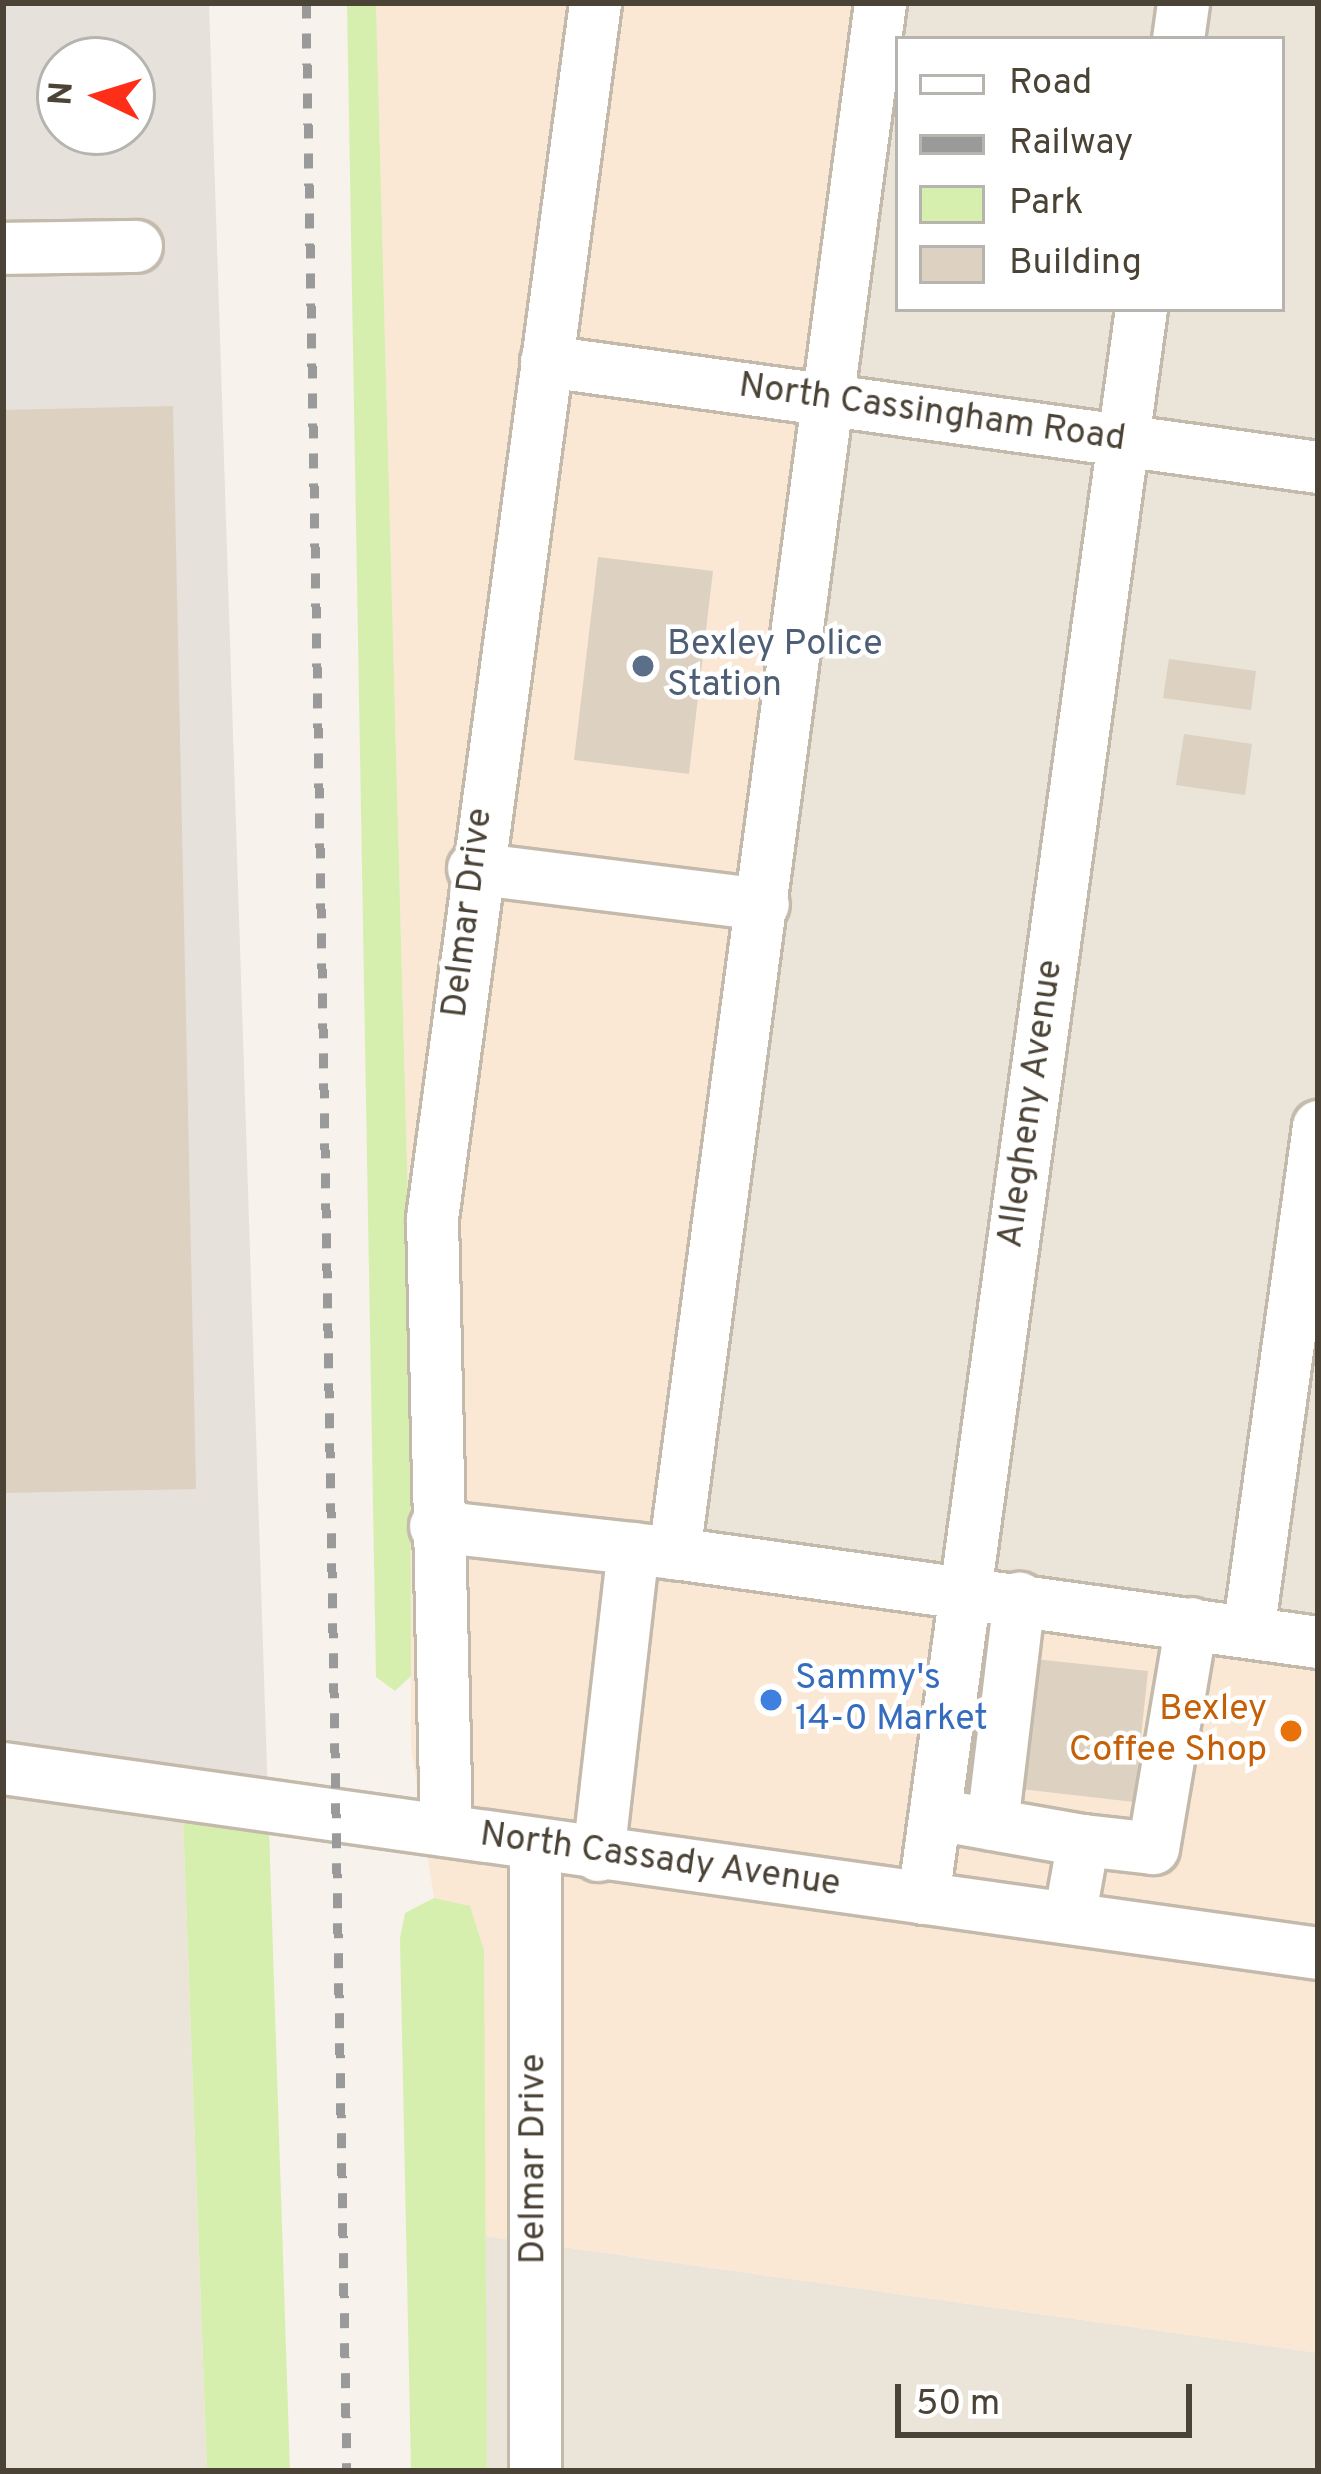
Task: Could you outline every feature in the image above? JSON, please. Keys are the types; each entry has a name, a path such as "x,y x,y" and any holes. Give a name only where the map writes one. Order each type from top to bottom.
{"street":[{"name":"Delmar Drive","path":"446,1830 434,1526 432,1219 473,868 595,3"},
{"path":"598,1855 763,904 880,3"},
{"path":"1178,36 1183,3"},
{"path":"3,248 136,246"},
{"name":"Allegheny Avenue","path":"923,1898 1141,312"},
{"name":"North Cassingham Road","path":"546,361 1318,466"},
{"path":"473,868 763,904"},
{"path":"1249,1631 1318,1126"},
{"path":"434,1526 965,1590 1318,1642"},
{"path":"992,1824 1019,1598"},
{"path":"935,1814 1153,1848 1191,1623"},
{"name":"North Cassady Avenue","path":"3,1768 1318,1953"},
{"path":"1069,1918 1083,1840"},
{"name":"Delmar Drive","path":"535,1846 535,2471"}],"shaded area":[{"path":"3,3 209,3 269,1829 3,1791"},
{"path":"376,3 889,3 673,1553 1318,1643 1318,2353 484,2236 484,1950 470,1906 434,1898 411,1746 410,1276"},
{"path":"889,3 1318,3 1318,1643 673,1554"},
{"path":"3,1791 183,1817 207,2471 3,2471"},
{"path":"484,2236 1318,2353 1318,2471 487,2471"}],"green space":[{"path":"347,3 376,3 410,1276 411,1676 395,1691 376,1677"},
{"path":"183,1817 269,1829 290,2471 207,2471"},
{"path":"434,1898 470,1906 484,1950 487,2471 411,2471 400,1938 405,1913"}],"building":[{"path":"173,406 196,1489 3,1493 3,410"},
{"name":"Bexley Police Station","path":"598,557 713,571 689,774 574,760"},
{"path":"1169,659 1256,671 1251,710 1163,698"},
{"path":"1184,734 1252,744 1245,795 1176,785"},
{"path":"1025,1658 1148,1671 1134,1802 1011,1788"}],"railway":[{"path":"306,3 347,2471"}],"place":[{"name":"Bexley Police Station","path":"643,666"},
{"name":"Sammy's 14-0 Market","path":"771,1700"},
{"name":"Bexley Coffee Shop","path":"1291,1731"}]}
